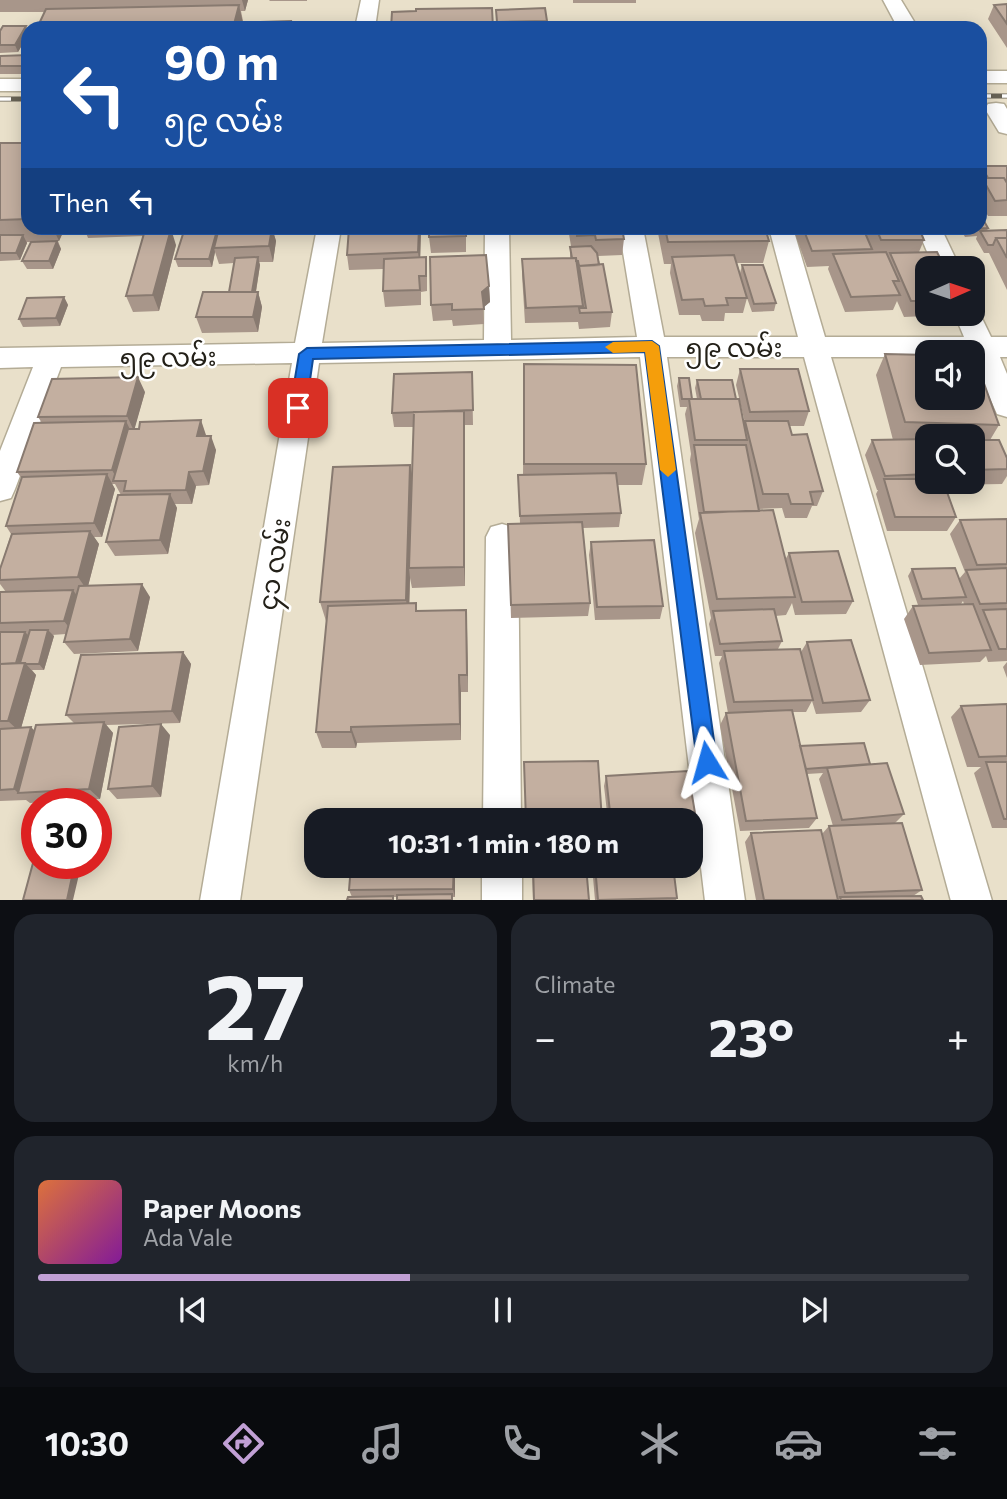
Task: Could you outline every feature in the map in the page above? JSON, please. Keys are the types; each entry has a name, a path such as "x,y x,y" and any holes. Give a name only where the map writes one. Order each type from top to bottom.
{"street":[{"path":"892,0 904,21"},
{"path":"987,77 1007,77"},
{"path":"0,85 21,85"},
{"name":"၄၁ လမ်း","path":"220,900 328,235"},
{"path":"497,235 498,350"},
{"path":"632,235 652,346 725,900"},
{"path":"783,235 972,900"},
{"path":"932,235 942,256"},
{"path":"977,326 994,347 1007,406"},
{"name":"၅၉ လမ်း","path":"0,358 652,346 994,347"},
{"path":"0,489 51,358"},
{"path":"502,537 502,808"},
{"path":"502,878 502,900"}],"building":[{"path":"1007,4 1007,24 994,5"},
{"path":"239,5 235,21 40,21 46,9"},
{"path":"492,8 493,21 391,21 392,12"},
{"path":"545,8 547,21 497,21 496,10"},
{"path":"3,26 21,26 21,35 15,45 0,45 0,31"},
{"path":"21,55 21,66 0,66 0,56"},
{"path":"0,143 21,143 21,219 0,220"},
{"path":"987,166 1007,166 1007,183 1004,178 988,178"},
{"path":"987,178 1004,178 1007,183 1007,200 995,201 987,187"},
{"path":"1007,230 1007,238 996,238 993,245 988,245 982,235 987,235 987,231"},
{"path":"0,235 23,235 16,253 0,253"},
{"path":"144,235 169,235 153,295 126,296"},
{"path":"183,235 216,235 209,259 175,259"},
{"path":"217,235 271,235 269,246 214,248"},
{"path":"348,235 419,235 418,252 347,255"},
{"path":"429,235 466,235 466,236"},
{"path":"595,235 623,235 624,239 596,240"},
{"path":"666,235 767,235 769,241 668,242"},
{"path":"806,235 866,235 872,249 812,251"},
{"path":"879,235 922,235 924,240 881,240"},
{"path":"996,238 1007,238 1007,258"},
{"path":"57,241 49,261 22,261 31,242"},
{"path":"591,246 597,253 599,265 579,266 576,258 572,258 570,247"},
{"path":"886,252 899,281 893,281 900,295 851,297 833,254"},
{"path":"937,252 939,256 915,256 915,301 911,301 890,253"},
{"path":"486,255 489,286 482,292 484,309 452,310 452,304 431,305 430,257"},
{"path":"734,255 747,298 726,298 728,305 705,306 703,299 682,300 672,257"},
{"path":"258,257 252,292 229,292 235,258"},
{"path":"426,257 426,276 419,276 420,290 383,291 384,259"},
{"path":"576,258 583,306 526,308 522,259"},
{"path":"603,264 612,312 580,313 579,308 586,308 579,266"},
{"path":"742,265 763,265 776,303 754,304"},
{"path":"203,292 258,292 253,317 196,317"},
{"path":"64,297 56,318 19,319 27,298"},
{"path":"885,354 915,355 915,410 985,410 985,386 999,425 985,424 905,422"},
{"path":"524,364 636,365 646,464 524,464"},
{"path":"740,369 798,369 809,411 750,412"},
{"path":"472,372 473,410 392,413 394,374"},
{"path":"138,377 127,416 38,417 52,379"},
{"path":"679,378 689,378 692,399 682,399"},
{"path":"697,380 732,380 736,399 701,399"},
{"path":"689,399 739,399 747,440 695,440"},
{"path":"464,411 464,567 409,568 414,412"},
{"path":"201,420 197,436 211,436 203,471 189,472 186,490 124,491 126,481 113,481 128,429 139,429 140,422"},
{"path":"126,421 112,470 17,472 34,423"},
{"path":"745,421 788,421 792,435 807,434 823,491 810,492 813,504 791,504 788,494 763,494"},
{"path":"915,439 915,475 885,476 872,440"},
{"path":"985,440 999,440 1007,458 1007,469 985,470"},
{"path":"694,445 746,445 759,511 704,512"},
{"path":"410,465 406,600 320,602 333,467"},
{"path":"616,473 621,513 520,516 518,475"},
{"path":"107,474 94,523 6,526 22,477"},
{"path":"884,479 915,479 915,494 948,494 956,517 895,517"},
{"path":"170,494 160,540 106,542 118,495"},
{"path":"773,510 795,597 717,599 700,513"},
{"path":"1007,519 1007,564 977,565 960,520"},
{"path":"582,522 590,603 511,605 508,524"},
{"path":"90,531 78,577 0,580 0,569 12,534"},
{"path":"654,540 663,606 597,607 591,542"},
{"path":"838,551 853,601 802,602 789,553"},
{"path":"955,568 966,597 922,599 912,569"},
{"path":"1007,568 1007,603 980,604 966,570"},
{"path":"142,584 130,639 64,642 79,586"},
{"path":"73,590 64,621 0,623 0,592"},
{"path":"416,603 416,611 466,610 467,675 459,675 460,724 351,727 351,732 316,732 328,606"},
{"path":"973,604 991,650 929,653 913,606"},
{"path":"774,609 782,641 720,644 713,611"},
{"path":"1007,609 1007,649 999,649 983,610"},
{"path":"30,630 48,630 39,664 20,663"},
{"path":"0,632 25,632 16,663 0,664"},
{"path":"851,640 870,700 823,703 807,642"},
{"path":"800,649 813,700 734,702 724,651"},
{"path":"183,652 172,711 66,715 81,655"},
{"path":"25,663 8,721 0,721 0,664"},
{"path":"1007,704 1007,756 979,757 961,706"},
{"path":"792,710 817,818 746,821 726,713"},
{"path":"104,722 89,788 21,788 21,793 18,793 36,725"},
{"path":"161,724 152,786 108,788 119,727"},
{"path":"31,727 14,789 0,790 0,729"},
{"path":"864,743 870,764 806,769 800,746"},
{"path":"598,761 601,808 526,808 524,762"},
{"path":"986,762 1007,762 1007,819 1004,819"},
{"path":"887,763 904,814 842,820 827,768"},
{"path":"688,771 694,808 610,808 606,776"},
{"path":"902,823 922,890 845,893 829,826"},
{"path":"821,830 838,900 764,900 751,833"},
{"path":"350,878 453,878 453,889 349,890"},
{"path":"533,878 587,878 589,900 534,900"},
{"path":"596,878 674,878 677,898 598,900"},
{"path":"29,879 72,879 67,900 23,900"},
{"path":"452,894 452,900 397,900 397,895"},
{"path":"393,896 393,900 347,900 348,897"},
{"path":"921,896 923,900 841,900 840,897"}],"railway":[{"path":"987,96 1007,96"},
{"path":"0,99 21,99"}],"slow traffic":[{"path":"613,347 652,346 668,470"}],"route":[{"path":"298,408 307,354 652,346 707,762"}]}
